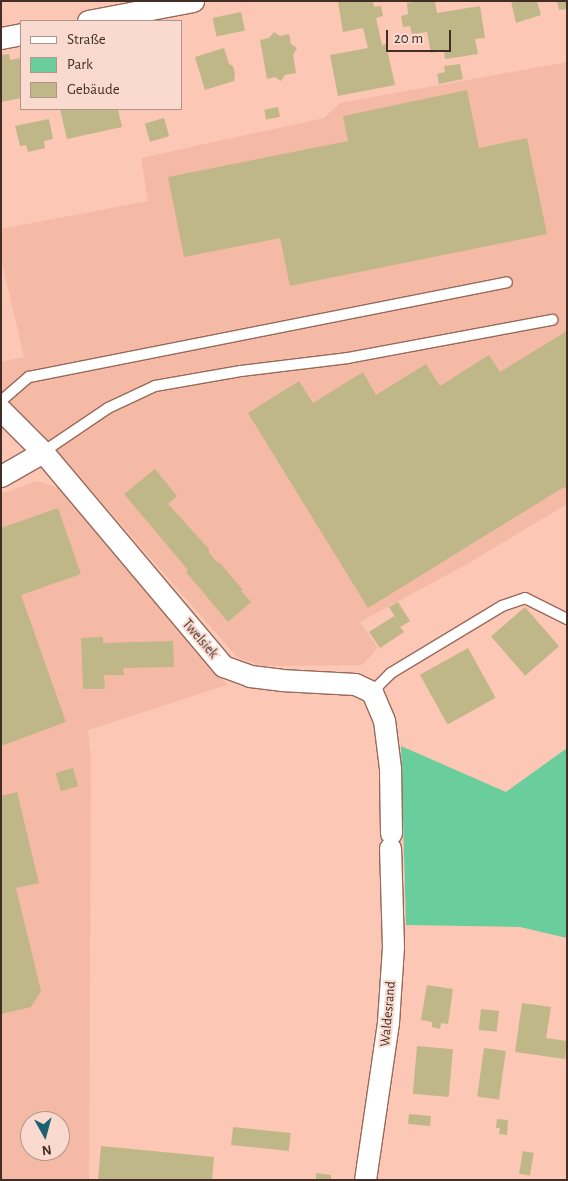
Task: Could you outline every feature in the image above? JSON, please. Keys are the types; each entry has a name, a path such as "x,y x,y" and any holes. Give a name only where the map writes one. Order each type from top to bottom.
{"street":[{"path":"93,20 193,1"},
{"path":"1,38 20,34"},
{"name":"Twelsiek","path":"1,410 43,452 223,666 250,676 281,680 354,684 372,692"},
{"path":"1,476 43,452"},
{"name":"Waldesrand","path":"365,1180 388,1022 393,947 390,768 384,720 372,692"}],"lane":[{"path":"1,401 29,377 507,282"},
{"path":"43,452 108,408 155,386 241,371 348,358 552,320"},
{"path":"372,692 390,673 502,606 525,598 567,618"}],"shaded area":[{"path":"567,62 567,504 467,564 360,622 378,648 362,665 263,666 237,657 36,427 1,403 1,362 24,357 1,258 1,229 148,201 141,158 324,118 340,103"},
{"path":"37,481 63,489 161,602 227,685 88,730 91,758 89,1180 1,1180 1,494"}],"green space":[{"path":"401,746 506,792 567,748 567,938 520,927 406,925"}],"building":[{"path":"373,1 374,7 381,6 383,16 376,18 382,45 386,44 395,85 338,96 330,55 368,48 363,28 343,32 338,2"},
{"path":"435,1 437,13 480,6 485,38 475,39 478,54 445,59 444,50 431,53 427,32 412,34 410,26 403,27 401,16 408,14 407,3"},
{"path":"511,1 537,1 541,15 516,23"},
{"path":"557,1 567,1 567,9 559,10"},
{"path":"241,12 245,31 217,37 213,18"},
{"path":"274,32 280,36 289,34 291,44 297,48 293,55 296,73 285,75 281,81 275,77 267,79 260,40 269,38"},
{"path":"224,48 229,64 233,66 234,81 205,90 195,57"},
{"path":"9,54 10,60 20,58 20,98 1,102 1,55"},
{"path":"460,64 463,79 439,84 437,74 445,72 444,66"},
{"path":"467,90 479,148 527,138 547,234 290,286 280,238 184,257 168,177 348,141 343,116"},
{"path":"278,107 280,117 266,119 264,110"},
{"path":"60,110 118,110 122,127 67,139"},
{"path":"164,118 169,136 150,142 145,124"},
{"path":"49,119 53,139 44,141 45,148 28,152 26,145 20,146 15,126"},
{"path":"567,331 567,489 564,487 368,608 248,413 299,381 313,403 363,372 376,395 426,364 440,386 489,355 500,372"},
{"path":"155,469 177,496 168,504 209,549 209,553 243,590 241,591 251,602 228,622 186,572 188,570 124,494"},
{"path":"58,508 81,574 21,595 66,722 1,746 1,528"},
{"path":"398,602 410,621 400,627 404,632 380,648 369,632 394,616 400,625 389,607"},
{"path":"525,607 559,646 525,676 491,637"},
{"path":"103,637 103,643 173,641 174,667 123,668 124,675 104,675 105,689 83,689 81,638"},
{"path":"468,648 496,698 448,725 420,675"},
{"path":"73,768 78,786 61,791 56,773"},
{"path":"17,792 39,883 16,888 41,991 31,1007 1,1014 1,796"},
{"path":"427,985 453,989 448,1024 441,1023 440,1029 432,1027 432,1022 421,1020"},
{"path":"522,1003 551,1007 546,1038 567,1041 565,1059 515,1052"},
{"path":"481,1009 499,1011 497,1032 479,1030"},
{"path":"417,1046 453,1049 449,1097 413,1094"},
{"path":"484,1048 506,1051 499,1100 477,1097"},
{"path":"409,1114 431,1116 430,1126 408,1124"},
{"path":"497,1119 508,1120 507,1135 499,1134 500,1128 496,1128"},
{"path":"233,1127 291,1133 289,1151 231,1145"},
{"path":"101,1146 214,1157 212,1180 98,1180"},
{"path":"523,1151 534,1153 530,1176 519,1174"},
{"path":"316,1173 331,1175 331,1180 316,1180"}]}
